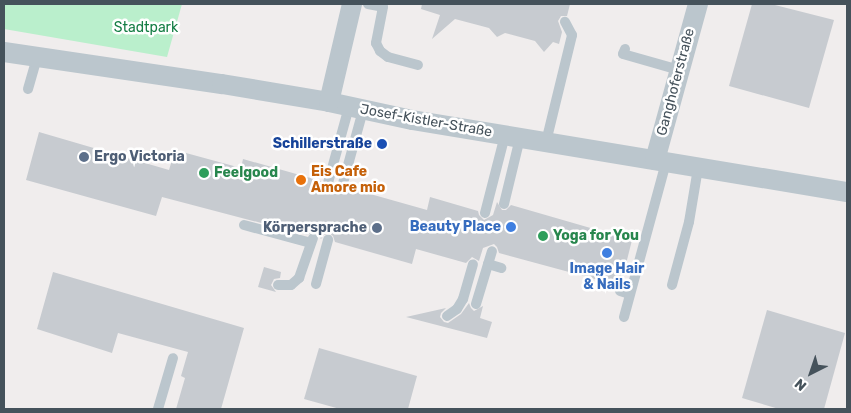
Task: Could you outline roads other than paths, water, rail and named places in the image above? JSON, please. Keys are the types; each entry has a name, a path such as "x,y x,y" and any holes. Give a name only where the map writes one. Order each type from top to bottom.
{"street":[{"path":"329,102 352,4"},
{"name":"Ganghoferstraße","path":"660,161 679,70 698,4"},
{"name":"Josef-Kistler-Straße","path":"4,52 147,72 329,102 513,137 847,192"}],"lane":[{"path":"368,4 383,7 376,43 380,51 388,57 418,65"},
{"path":"546,142 572,35 565,22"},
{"path":"625,49 623,54 679,70"},
{"path":"28,89 37,57"},
{"path":"328,183 356,108"},
{"path":"342,187 356,108"},
{"path":"504,204 513,137"},
{"path":"485,212 513,137"},
{"path":"624,317 660,161"},
{"path":"672,285 689,222 698,168"},
{"path":"244,224 312,240 300,278 291,285 278,285"},
{"path":"316,284 328,240"},
{"path":"476,304 492,251"},
{"path":"448,316 457,309 463,299 473,264"},
{"path":"488,264 501,268"},
{"path":"620,291 630,294"},
{"path":"158,409 173,358"}],"place":[{"name":"Schillerstraße","path":"382,144"},
{"name":"Ergo Victoria","path":"84,157"},
{"name":"Feelgood","path":"204,173"},
{"name":"Eis Cafe Amore mio","path":"301,180"},
{"name":"Beauty Place","path":"511,227"},
{"name":"Körpersprache","path":"377,228"},
{"name":"Yoga for You","path":"543,236"},
{"name":"Image Hair & Nails","path":"607,253"}],"park label":[{"name":"Stadtpark","path":"146,28"}]}
